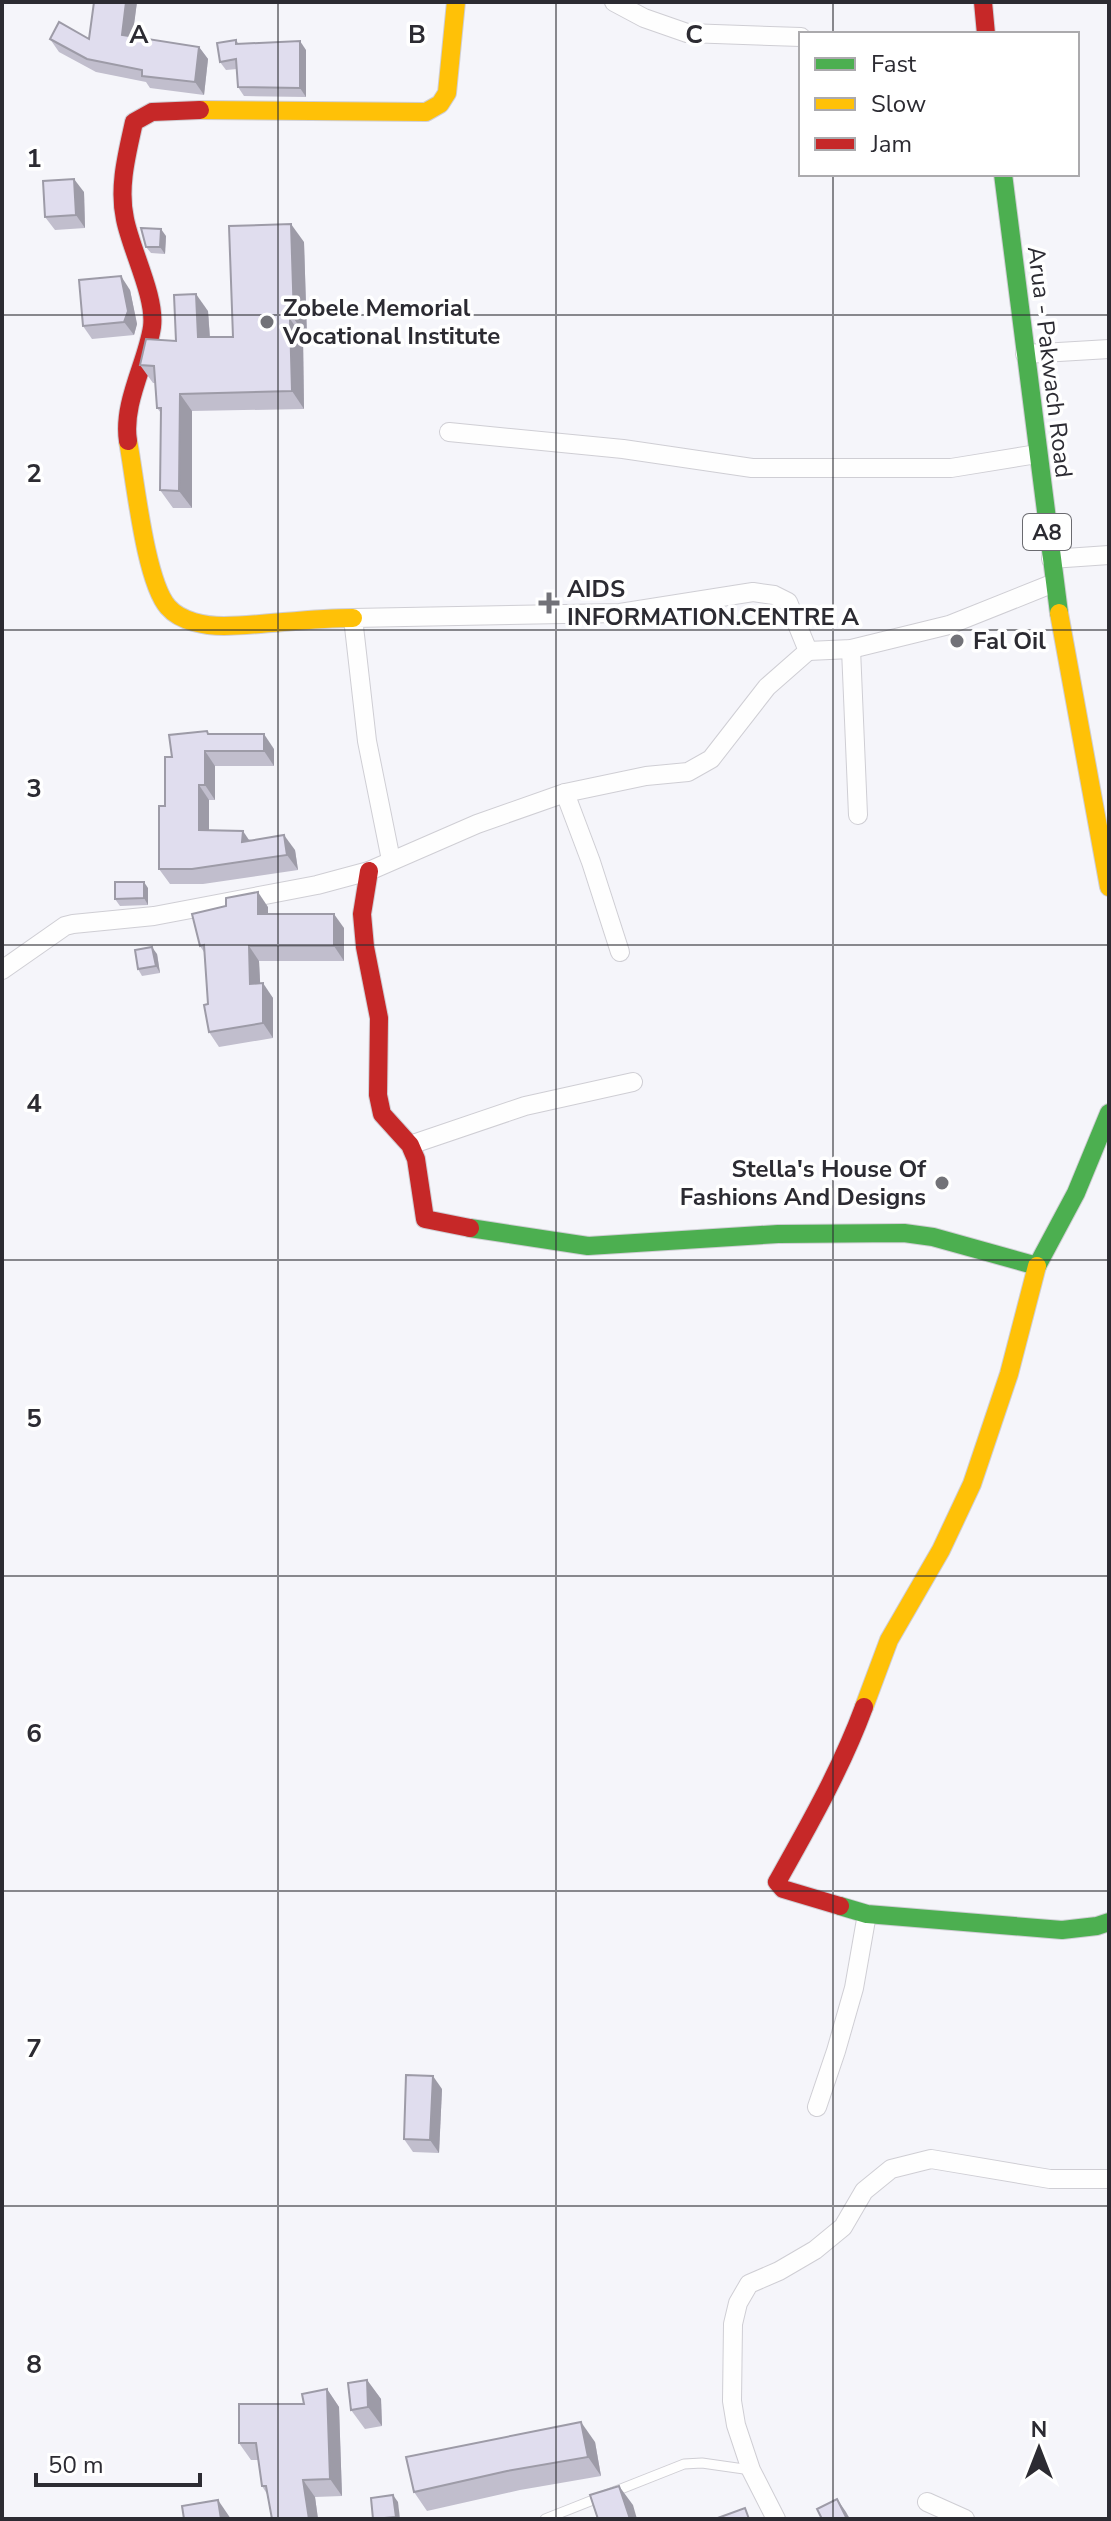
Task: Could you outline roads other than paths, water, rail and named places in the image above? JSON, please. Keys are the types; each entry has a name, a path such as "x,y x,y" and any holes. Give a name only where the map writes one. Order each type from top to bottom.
{"street":[{"path":"456,2 447,93 442,103 431,111 422,114 207,110 152,112 134,122 124,170 124,210 150,304 152,326 134,386 127,435 152,576 168,607 191,622 222,626 313,618 620,613 753,592 774,595 788,602 808,651"},
{"path":"614,2 644,18 687,33 799,37"},
{"path":"983,2 986,32"},
{"name":"Arua - Pakwach Road","path":"1003,176 1054,583 1109,887"},
{"path":"1025,354 1109,349"},
{"path":"449,432 623,449 752,468 951,468 1037,454"},
{"path":"1051,559 1109,555"},
{"path":"2,970 65,926 154,916 317,885 369,871 477,824 565,793 646,776 688,772 711,759 767,687 808,651 851,649 949,625 1054,583"},
{"path":"353,618 367,741 391,860"},
{"path":"851,649 858,815"},
{"path":"565,793 620,952"},
{"path":"369,871 362,914 379,1018 378,1095 382,1114 410,1145 416,1159 425,1219 588,1246 778,1234 904,1233 933,1237 1037,1266"},
{"path":"410,1145 525,1106 633,1082"},
{"path":"1109,1113 1076,1193 1037,1266 1009,1374 972,1484 941,1550 889,1640 850,1744 818,1809 778,1877 778,1886 783,1889 867,1914 1062,1930 1109,1922"},
{"path":"817,2107 854,1988 867,1914"},
{"path":"776,2519 751,2470 736,2425 732,2401 733,2324 738,2303 749,2284 815,2250 843,2227 864,2191 891,2169 931,2159 1050,2179 1109,2179"},
{"path":"927,2502 965,2519"}],"lane":[{"path":"545,2519 684,2464 702,2463 751,2470"}],"place":[{"name":"Zobele Memorial Vocational Institute","path":"267,322"},
{"name":"AIDS INFORMATION.CENTRE A","path":"549,603"},
{"name":"Fal Oil","path":"957,641"},
{"name":"Stella's House Of Fashions And Designs","path":"942,1183"}]}
